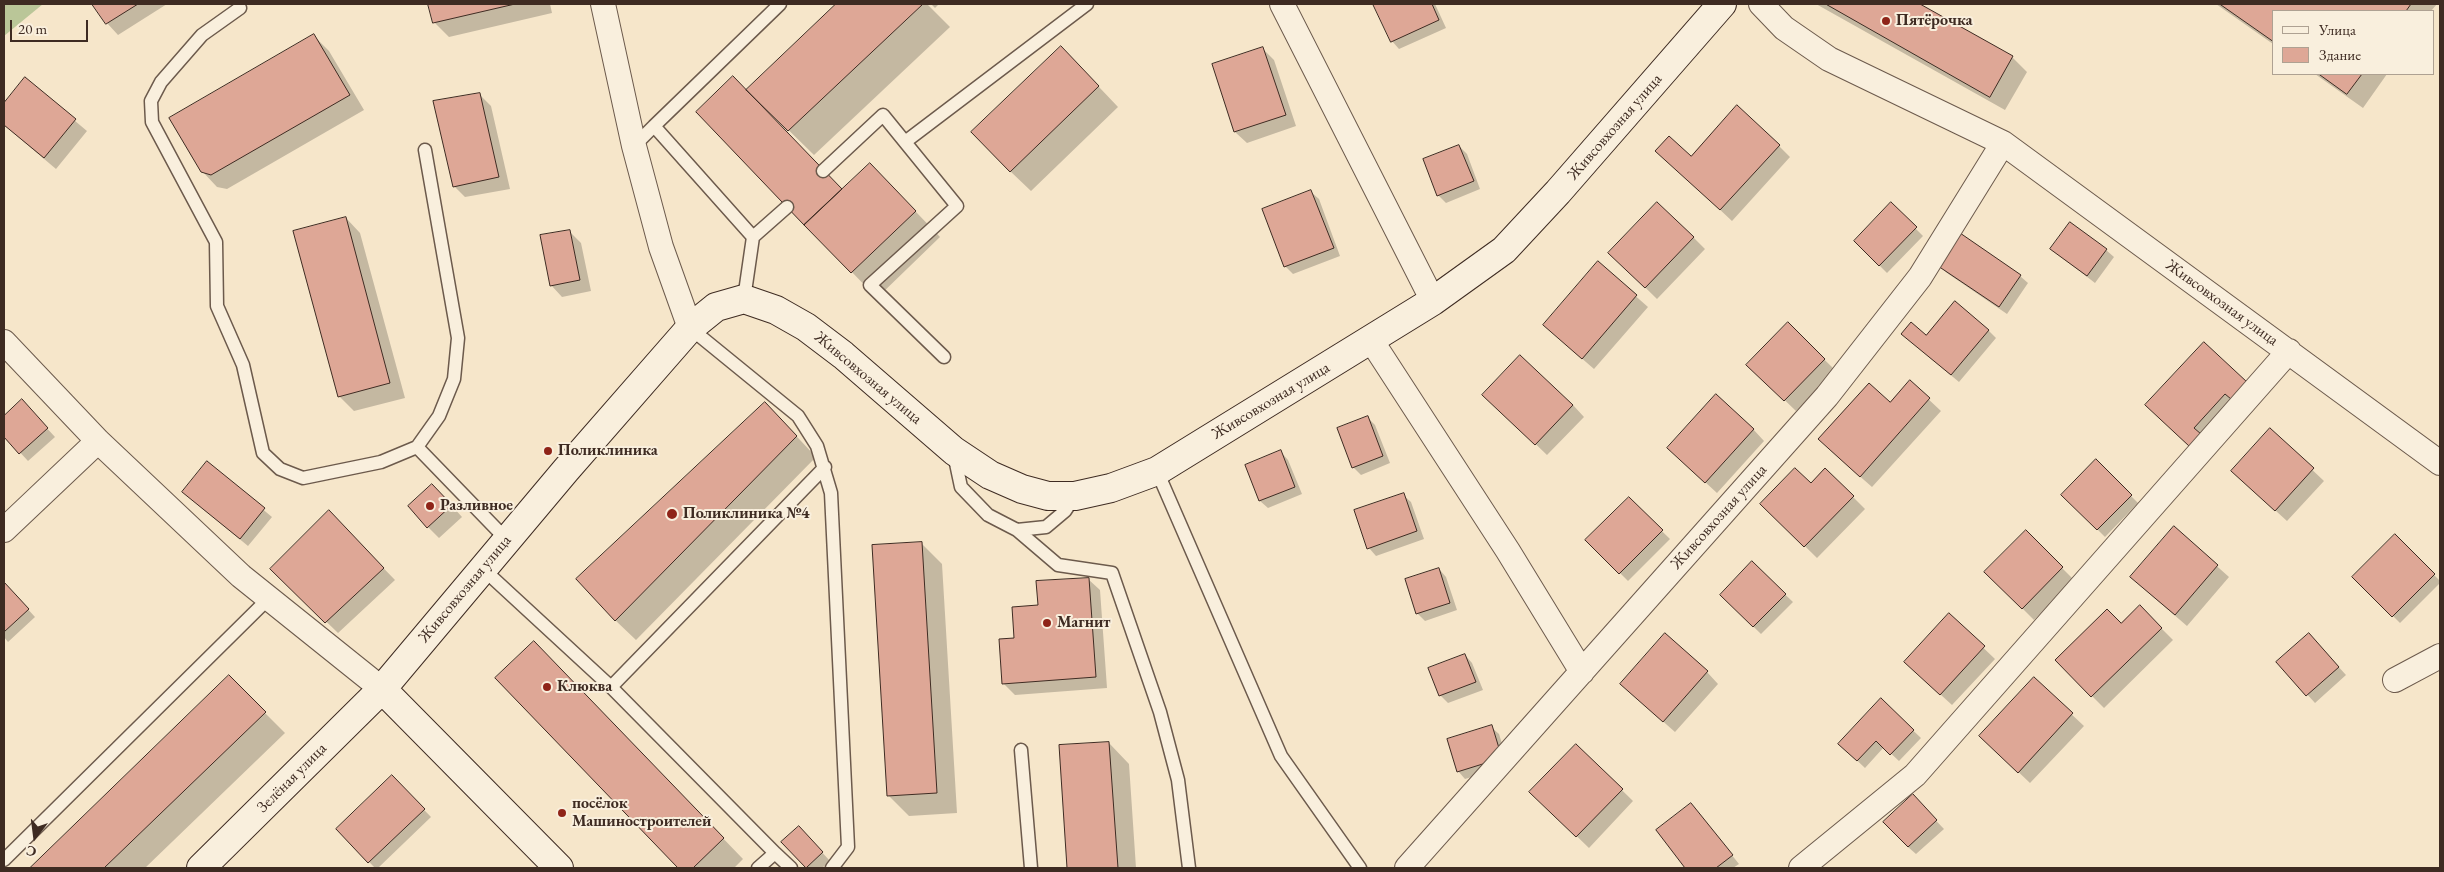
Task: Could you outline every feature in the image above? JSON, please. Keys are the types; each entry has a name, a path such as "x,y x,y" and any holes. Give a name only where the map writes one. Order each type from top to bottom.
{"street":[{"path":"603,4 634,146 661,247 690,328"},
{"path":"1282,4 1433,301"},
{"name":"Живсовхозная улица","path":"382,688 506,539 690,328 716,308 744,299 776,310 806,327 843,355 954,451 990,475 1022,489 1048,496 1075,496 1111,488 1157,471 1433,301 1504,250 1558,192 1722,4"},
{"name":"Живсовхозная улица","path":"1760,4 1784,28 1829,59 2003,143 2440,463"},
{"name":"Живсовхозная улица","path":"1406,868 1827,396 1920,277 2003,143"},
{"path":"1371,340 1508,551 1582,672"},
{"path":"4,342 98,441 241,576 382,688 560,868"},
{"path":"1801,868 1915,775 2289,351"},
{"path":"4,530 98,441"},
{"path":"2395,680 2440,656"},
{"name":"Зелёная улица","path":"201,868 382,688"}],"lane":[{"path":"634,146 780,4"},
{"path":"905,142 1088,4"},
{"path":"240,8 202,35 161,82 151,101 152,122 216,242 217,306 243,365 263,453 280,469 303,478 381,462 417,447 439,416 454,379 458,338 425,150"},
{"path":"822,171 883,115 957,206 870,285 944,358"},
{"path":"654,126 753,237"},
{"path":"744,299 753,237 787,207"},
{"path":"690,328 798,416 817,446 825,467 831,493 848,847 832,868"},
{"path":"417,447 506,539"},
{"path":"954,451 961,487 988,515 1017,530 1058,565 1112,573 1160,712 1178,780 1189,868"},
{"path":"611,687 825,467"},
{"path":"1157,471 1281,756 1360,868"},
{"path":"1017,530 1046,528 1065,511 1075,496"},
{"path":"482,568 611,687 791,868"},
{"path":"4,860 269,598"},
{"path":"1022,750 1031,868"},
{"path":"758,868 775,853"}],"green space":[{"path":"4,4 43,4 4,36"}],"building":[{"path":"92,4 138,4 106,24"},
{"path":"428,4 515,4 433,23"},
{"path":"836,4 923,4 788,131 746,90"},
{"path":"1373,4 1432,4 1439,20 1391,42"},
{"path":"1826,4 1920,4 2013,56 1990,97"},
{"path":"2220,4 2411,4 2407,10 2272,10 2272,40"},
{"path":"314,34 350,95 211,175 201,172 169,118"},
{"path":"1061,46 1099,86 1010,172 971,132"},
{"path":"1263,47 1286,115 1234,132 1212,64"},
{"path":"2320,75 2361,75 2347,94"},
{"path":"733,76 842,189 804,225 696,112"},
{"path":"25,77 76,119 44,158 4,125 4,103"},
{"path":"480,93 499,177 453,187 433,101"},
{"path":"1737,105 1780,145 1720,210 1655,151 1669,136 1691,156"},
{"path":"1459,145 1474,181 1437,196 1423,159"},
{"path":"870,163 916,211 851,273 804,225"},
{"path":"1311,190 1334,248 1284,267 1262,209"},
{"path":"1657,202 1694,237 1645,288 1608,253"},
{"path":"1891,202 1917,227 1879,266 1854,241"},
{"path":"346,217 390,383 338,397 293,231"},
{"path":"2070,222 2107,249 2087,276 2050,249"},
{"path":"570,230 580,280 550,286 540,235"},
{"path":"1960,233 2021,275 1999,307 1938,266"},
{"path":"1598,261 1637,295 1582,359 1543,325"},
{"path":"1955,301 1989,330 1951,375 1901,334 1911,322 1926,335"},
{"path":"1788,322 1825,359 1784,401 1746,365"},
{"path":"2204,342 2247,382 2231,399 2225,394 2194,428 2201,434 2189,446 2145,405"},
{"path":"1520,355 1573,405 1535,445 1482,395"},
{"path":"1910,380 1930,398 1860,477 1818,439 1869,383 1890,402"},
{"path":"1716,394 1754,429 1705,483 1667,448"},
{"path":"22,399 48,428 19,454 4,437 4,416"},
{"path":"765,402 797,436 615,621 576,579"},
{"path":"1368,416 1383,456 1352,468 1337,428"},
{"path":"2270,428 2314,468 2275,511 2231,471"},
{"path":"1281,450 1295,487 1259,501 1245,465"},
{"path":"2096,459 2132,495 2097,530 2061,495"},
{"path":"207,461 265,508 240,539 182,492"},
{"path":"1795,468 1811,483 1825,468 1854,496 1804,547 1760,504"},
{"name":"Разливное","path":"432,484 452,505 427,528 408,506"},
{"path":"1404,493 1417,531 1367,549 1354,510"},
{"path":"1629,497 1663,530 1619,574 1585,540"},
{"path":"329,510 384,568 325,623 270,569"},
{"path":"2174,526 2218,565 2175,615 2130,577"},
{"path":"2026,530 2063,567 2022,609 1984,572"},
{"path":"2395,534 2435,574 2392,617 2352,577"},
{"path":"922,542 937,793 887,796 872,545"},
{"path":"1752,561 1786,594 1753,627 1720,595"},
{"path":"1439,568 1450,603 1416,614 1405,579"},
{"path":"1089,578 1096,677 1002,684 999,639 1014,638 1012,607 1038,605 1036,581"},
{"path":"4,582 29,609 4,632"},
{"path":"2140,605 2162,628 2091,697 2055,660 2107,609 2121,623"},
{"path":"1949,613 1985,646 1940,695 1904,662"},
{"path":"1665,633 1708,671 1663,722 1620,684"},
{"path":"2309,633 2339,667 2306,696 2276,662"},
{"path":"534,641 724,838 693,868 678,868 495,678"},
{"path":"1465,654 1476,682 1439,696 1428,668"},
{"path":"229,675 266,712 104,868 30,868"},
{"path":"2034,677 2073,713 2018,773 1979,736"},
{"path":"1881,698 1914,730 1890,755 1876,741 1857,761 1838,744"},
{"path":"1492,725 1502,758 1457,772 1447,739"},
{"path":"1109,742 1118,868 1067,868 1059,745"},
{"path":"1576,744 1623,789 1576,837 1529,792"},
{"path":"392,775 425,809 368,863 336,829"},
{"path":"1913,794 1937,820 1908,847 1883,822"},
{"path":"1691,803 1733,855 1716,868 1685,868 1656,830"},
{"path":"799,826 823,852 806,868 781,842"}],"place":[{"name":"Пятёрочка","path":"1886,21"},
{"name":"Поликлиника","path":"548,451"},
{"name":"Разливное","path":"430,506"},
{"name":"Поликлиника №4","path":"672,514"},
{"name":"Магнит","path":"1047,623"},
{"name":"Клюква","path":"547,687"},
{"name":"посёлок Машиностроителей","path":"562,813"}]}
